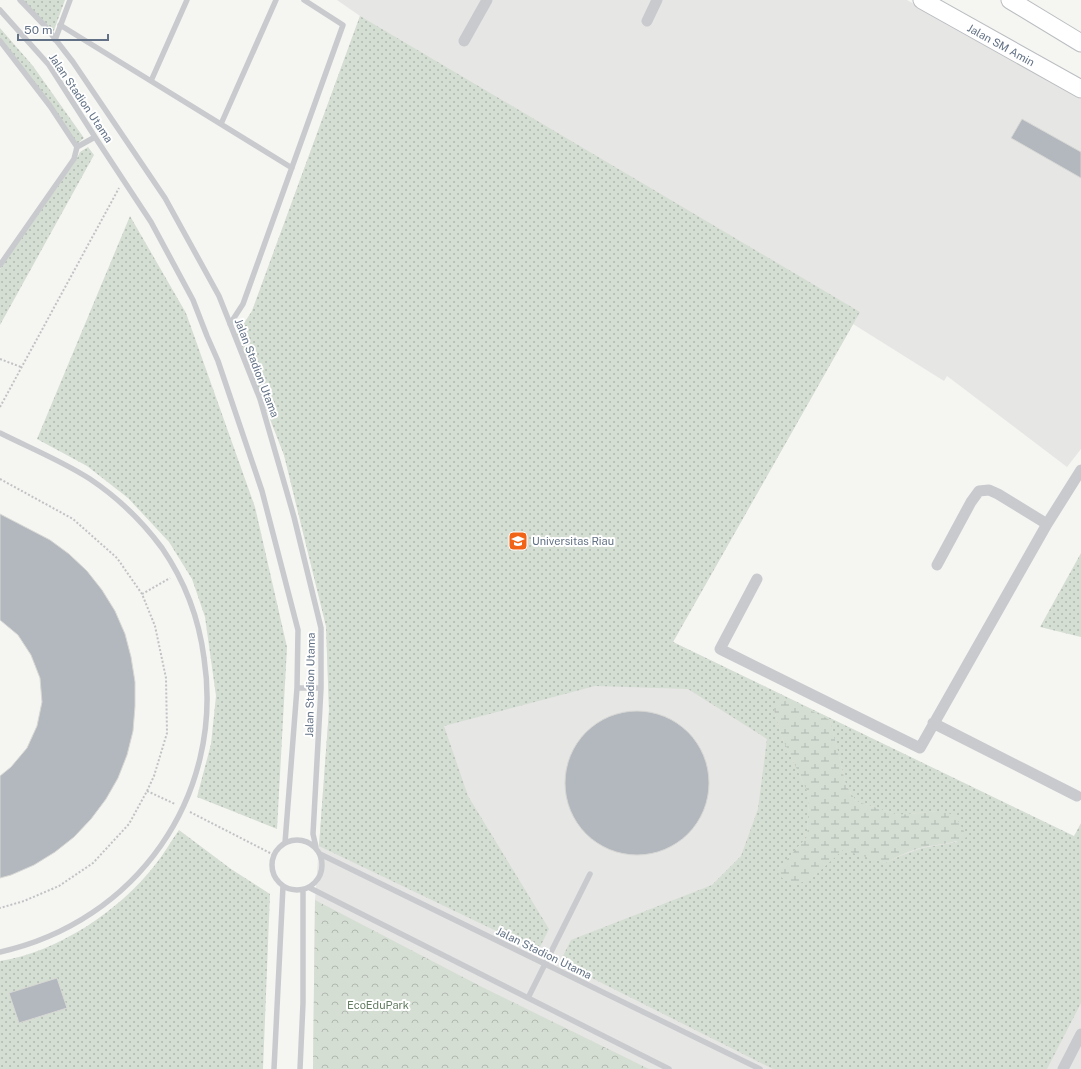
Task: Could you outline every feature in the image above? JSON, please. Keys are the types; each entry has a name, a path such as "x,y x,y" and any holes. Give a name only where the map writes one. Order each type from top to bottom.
{"main road":[{"name":"Jalan SM Amin","path":"922,0 1081,89"},
{"path":"1010,0 1081,43"}],"street":[{"path":"464,41 487,0"},
{"path":"647,21 658,0"},
{"path":"757,579 720,648 920,748 1047,524 1079,472"},
{"path":"937,565 971,502 979,492 989,490 998,494 1047,524"},
{"path":"933,723 1077,796"},
{"path":"1063,1069 1081,1034"}],"lane":[{"name":"Jalan Stadion Utama","path":"20,0 45,26 73,62 165,198 219,296 260,399 294,517 321,628 321,688 313,834 316,847"},
{"path":"55,40 70,0"},
{"path":"151,81 187,0"},
{"path":"221,124 276,0"},
{"path":"230,324 243,304 343,25 304,0"},
{"name":"Jalan Stadion Utama","path":"0,10 49,65 94,137 152,222 193,300 218,361 262,491 298,630 297,688 285,843"},
{"path":"60,25 292,168"},
{"path":"0,41 50,106 77,147"},
{"path":"0,265 74,159 77,147 94,137"},
{"path":"0,433 89,478 116,498 141,522 162,549 177,573 193,609 202,642 207,682 208,710 204,743 195,776 183,808 166,838 146,866 123,890 96,912 67,929 15,949 0,952"},
{"path":"297,688 321,688"},
{"path":"293,840 309,842 316,847 320,854 322,870 319,878 310,888 303,890 289,889 283,886 276,879 272,863 278,848 285,843 293,840"},
{"name":"Jalan Stadion Utama","path":"320,854 760,1069"},
{"path":"528,998 590,874"},
{"path":"274,1069 283,886"},
{"path":"310,888 669,1069"},
{"path":"300,1069 303,1003 303,890"}],"path":[{"path":"0,407 123,180"},
{"path":"0,359 21,367"},
{"path":"0,479 73,519 117,558 142,594 155,626 166,678 167,733 154,776 129,824 93,863 59,886 24,901 0,908"},
{"path":"142,594 177,573"},
{"path":"147,791 168,801"},
{"path":"183,808 274,855"}],"shaded area":[{"name":"Universitas Riau","path":"337,0 907,0 1081,99 1081,449 1067,467 947,376 944,381 853,324 673,642 1081,840 1081,1069 313,1069 315,900 329,710 326,626 284,455 237,334 252,311 360,16"}],"green space":[{"path":"23,0 65,0 53,33"},
{"name":"Universitas Riau","path":"360,16 860,312 673,642 1074,836 1081,823 1081,1003 1047,1069 773,1069 560,962 571,940 712,885 741,856 758,809 767,739 688,689 595,686 444,726 468,796 549,929 538,951 319,846 329,710 326,626 284,455 237,334 252,311","holes":["774,710 830,720 846,785 856,801 898,815 938,811 957,842 922,848 885,863 843,849 811,879 778,869 807,837 809,795 783,740"]},
{"path":"0,28 33,66 84,138 77,144 0,39"},
{"path":"88,147 94,155 0,325 0,269 75,162 80,152"},
{"path":"130,216 186,313 255,507 287,647 277,829 197,797 211,744 216,696 205,617 192,579 169,542 128,498 87,466 37,439"},
{"path":"1081,553 1081,637 1040,627"},
{"path":"777,694 830,720 846,785 856,801 898,815 938,811 955,815 967,837 914,850 885,863 843,850 811,879 794,885 779,876 778,869 807,837 809,795 783,740 774,710"},
{"path":"179,830 231,869 270,894 263,1069 0,1069 0,961 44,949 86,927 124,898 140,882 158,861"},
{"name":"EcoEduPark","path":"315,900 482,987 649,1069 313,1069"}],"building":[{"path":"1022,119 1081,152 1081,178 1011,138"},
{"path":"0,514 50,540 69,554 87,571 102,590 115,611 125,634 135,682 135,706 133,731 127,755 118,778 106,799 91,819 74,837 55,852 34,865 0,878 0,776 11,767 27,748 37,726 42,702 40,678 31,655 18,635 0,620"},
{"path":"630,711 644,711 665,716 683,727 693,737 704,755 708,769 708,797 704,811 693,829 683,839 665,850 644,855 630,855 609,850 591,839 581,829 570,811 565,790 565,776 570,755 581,737 591,727 609,716"},
{"path":"57,978 67,1008 19,1023 9,993"}],"place":[{"name":"Universitas Riau","path":"518,541"}]}
